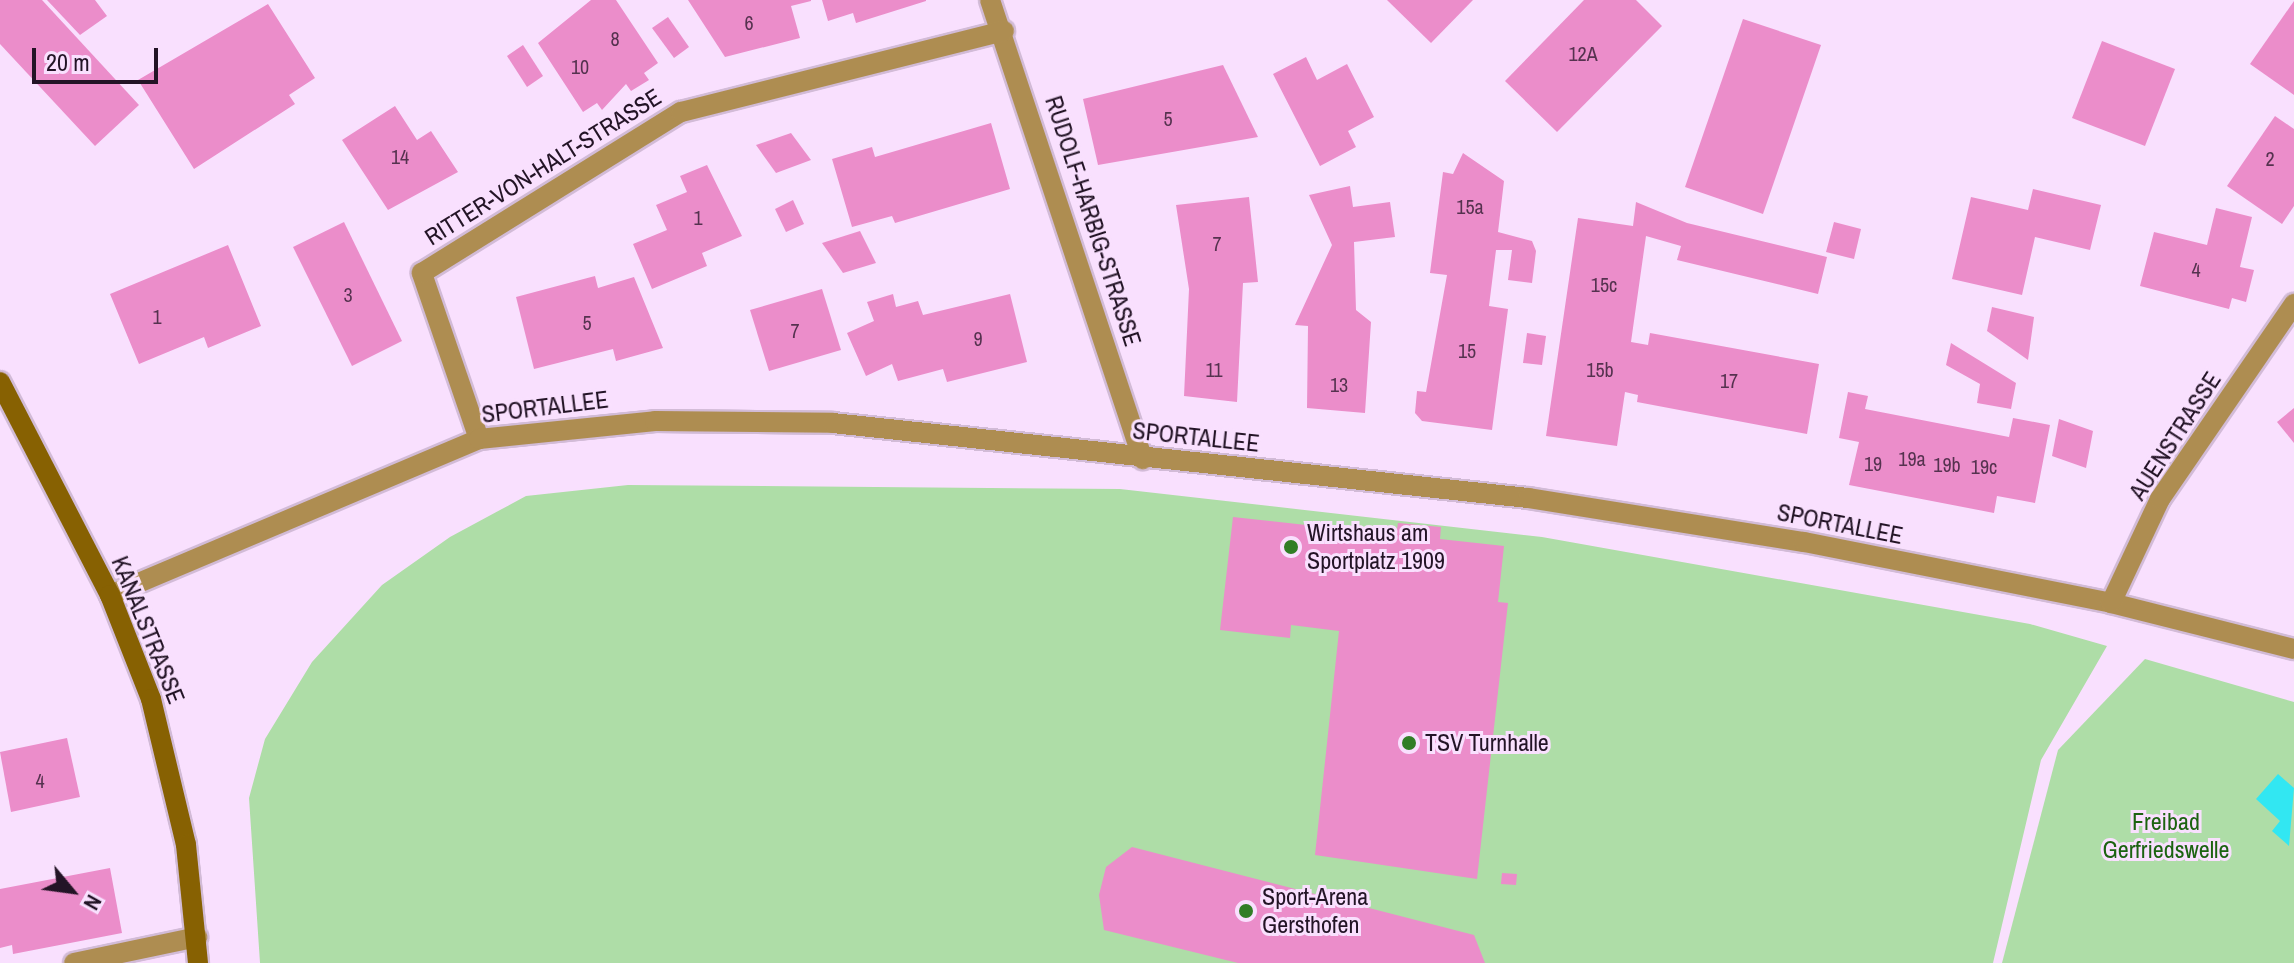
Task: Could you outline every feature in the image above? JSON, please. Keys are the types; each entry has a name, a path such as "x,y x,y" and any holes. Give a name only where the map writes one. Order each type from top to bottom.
{"main road":[{"name":"KANALSTRASSE","path":"0,382 110,595 151,699 186,845 198,963"}],"street":[{"name":"RUDOLF-HARBIG-STRASSE","path":"990,0 1004,31 1143,459"},
{"name":"RITTER-VON-HALT-STRASSE","path":"479,439 422,273 681,112 1004,31"},
{"name":"AUENSTRASSE","path":"2111,603 2160,499 2294,304"},
{"name":"SPORTALLEE","path":"110,595 479,439 655,421 833,423 1143,459 1528,498 2111,603 2294,649"},
{"path":"74,963 197,937"}],"green space":[{"path":"628,485 1120,489 1542,537 2030,624 2107,646 2041,760 1993,963 260,963 249,798 265,739 312,662 382,585 450,537 526,496"},
{"name":"Freibad Gerfriedswelle","path":"2145,659 2294,702 2294,963 2002,963 2058,750"}],"water":[{"path":"2278,774 2294,788 2289,846 2272,831 2280,821 2256,799"}],"building":[{"path":"0,0 42,0 139,105 95,146 0,44"},
{"path":"47,0 95,0 107,16 80,35"},
{"path":"591,0 616,0 658,63 644,73 649,80 631,91 626,84 602,110 597,103 583,112 538,43"},
{"path":"688,0 811,1 791,6 800,38 725,57"},
{"path":"822,0 926,1 856,23 853,13 828,21"},
{"path":"1387,0 1473,0 1431,43"},
{"path":"1584,0 1636,0 1662,26 1557,132 1505,81"},
{"path":"2294,1 2294,95 2250,64"},
{"path":"268,4 315,78 289,95 295,104 194,169 138,80"},
{"path":"668,17 689,47 674,58 652,28"},
{"path":"1743,19 1821,45 1763,214 1685,187"},
{"path":"2102,41 2175,69 2145,146 2072,118"},
{"path":"523,45 543,76 527,87 507,56"},
{"path":"1306,57 1317,80 1347,64 1374,117 1348,131 1356,147 1320,166 1273,74"},
{"path":"1223,65 1258,137 1098,165 1083,99"},
{"path":"395,106 417,140 431,131 458,172 388,210 342,140"},
{"path":"2275,116 2294,129 2294,206 2282,224 2227,186"},
{"path":"991,123 1010,189 895,223 892,216 852,227 832,159 872,147 875,157"},
{"path":"791,133 811,160 776,173 756,145"},
{"path":"1463,153 1504,181 1498,232 1532,241 1536,251 1532,283 1508,280 1512,250 1496,250 1489,306 1508,309 1492,430 1422,421 1415,413 1417,391 1426,392 1447,275 1430,273 1443,172 1453,174"},
{"path":"707,165 742,236 702,253 707,266 652,289 633,244 667,230 656,205 687,192 680,176"},
{"path":"1350,186 1353,207 1390,202 1395,237 1354,242 1356,310 1371,322 1365,413 1307,408 1308,326 1295,325 1332,245 1309,195"},
{"path":"2033,189 2101,205 2090,250 2035,237 2022,295 1952,279 1971,197 2028,210"},
{"path":"1249,197 1258,282 1243,283 1237,402 1184,396 1189,289 1176,205"},
{"path":"793,200 804,224 786,232 775,209"},
{"path":"1636,202 1687,223 1827,257 1818,294 1677,260 1681,246 1646,236 1631,342 1648,345 1650,333 1819,364 1807,434 1637,402 1638,395 1625,392 1617,446 1546,436 1578,218 1633,226"},
{"path":"2216,208 2252,217 2240,267 2254,270 2246,302 2232,298 2229,309 2140,286 2154,232 2207,245"},
{"path":"344,222 402,341 352,366 293,247"},
{"path":"1834,222 1861,229 1854,259 1826,252"},
{"path":"860,231 876,263 843,273 822,243"},
{"path":"228,245 261,326 208,348 204,337 139,364 110,294"},
{"path":"595,276 598,288 634,277 663,348 616,361 613,349 534,369 516,297"},
{"path":"822,289 841,350 769,371 750,310"},
{"path":"893,294 896,307 918,301 923,315 1010,294 1027,362 947,382 943,369 898,381 892,364 866,376 847,333 874,321 867,302"},
{"path":"1992,307 2034,317 2028,360 1987,331"},
{"path":"1527,333 1546,336 1542,365 1523,363"},
{"path":"1951,343 2016,383 2011,409 1977,403 1980,384 1946,365"},
{"path":"1848,392 1868,396 1865,409 2009,437 2013,418 2050,425 2035,503 1997,496 1994,513 1849,485 1859,442 1839,438"},
{"path":"2294,408 2294,443 2277,422"},
{"path":"2059,419 2093,431 2086,468 2052,456"},
{"name":"TSV Turnhalle","path":"1233,517 1396,535 1398,523 1441,527 1440,539 1504,546 1498,602 1508,603 1477,879 1315,855 1339,631 1291,625 1290,638 1220,630"},
{"path":"67,738 80,797 11,812 0,752"},
{"name":"Sport-Arena Gersthofen","path":"1132,847 1474,935 1485,963 1238,963 1104,930 1099,895 1106,867"},
{"path":"110,868 122,933 13,954 12,945 0,948 0,889"},
{"path":"1502,873 1517,874 1516,885 1501,884"}],"place":[{"name":"Wirtshaus am Sportplatz 1909","path":"1291,547"},
{"name":"TSV Turnhalle","path":"1409,743"},
{"name":"Sport-Arena Gersthofen","path":"1246,911"}]}
